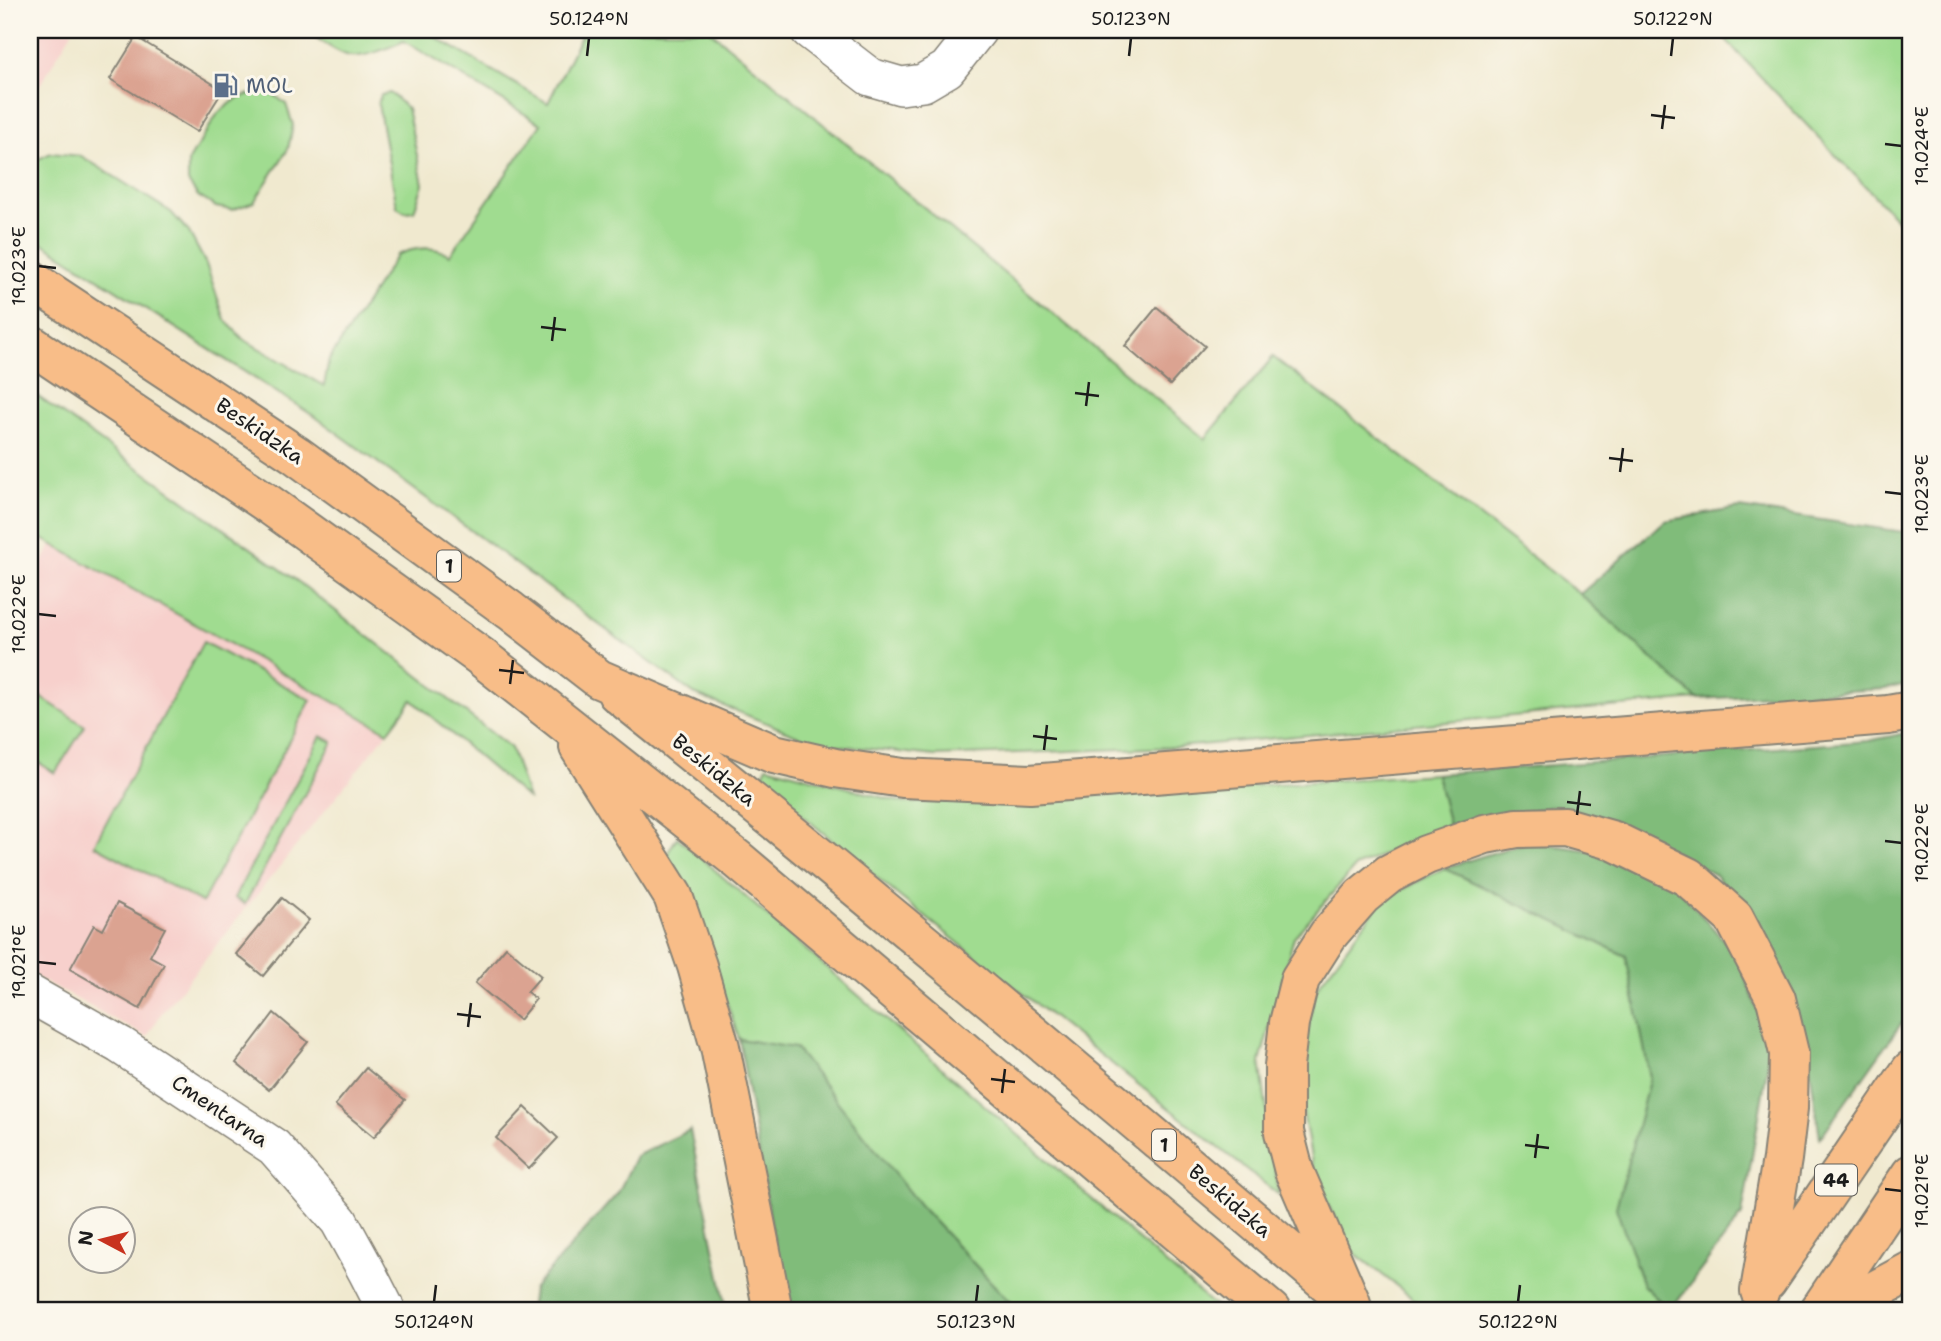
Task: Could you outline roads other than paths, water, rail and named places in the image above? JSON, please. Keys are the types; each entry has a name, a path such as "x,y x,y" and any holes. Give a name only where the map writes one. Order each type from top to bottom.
{"main road":[{"name":"Beskidzka","path":"30,279 296,455 511,611 599,679 774,818 978,987 1355,1307"},
{"path":"30,344 267,503 480,656 738,860 1271,1311"},
{"path":"599,679 774,754 902,779 1030,784 1911,711"},
{"path":"563,722 673,896 697,966 720,1047 773,1311"},
{"path":"1355,1307 1294,1171 1284,1132 1284,1066 1289,1023 1300,979 1328,934 1362,896 1389,874 1426,855 1485,834 1517,828 1565,827 1614,841 1689,877 1734,918 1776,999 1789,1053 1787,1108 1782,1158 1753,1301"},
{"name":"44","path":"1753,1301 1911,1070"},
{"path":"1819,1311 1911,1174"},
{"path":"1837,1311 1911,1271"}],"street":[{"path":"809,30 870,78 901,86 923,83 947,69 978,30"},
{"name":"Cmentarna","path":"30,994 120,1045 274,1147 339,1221 387,1311"}],"place":[{"name":"MOL","path":"226,86"}]}
